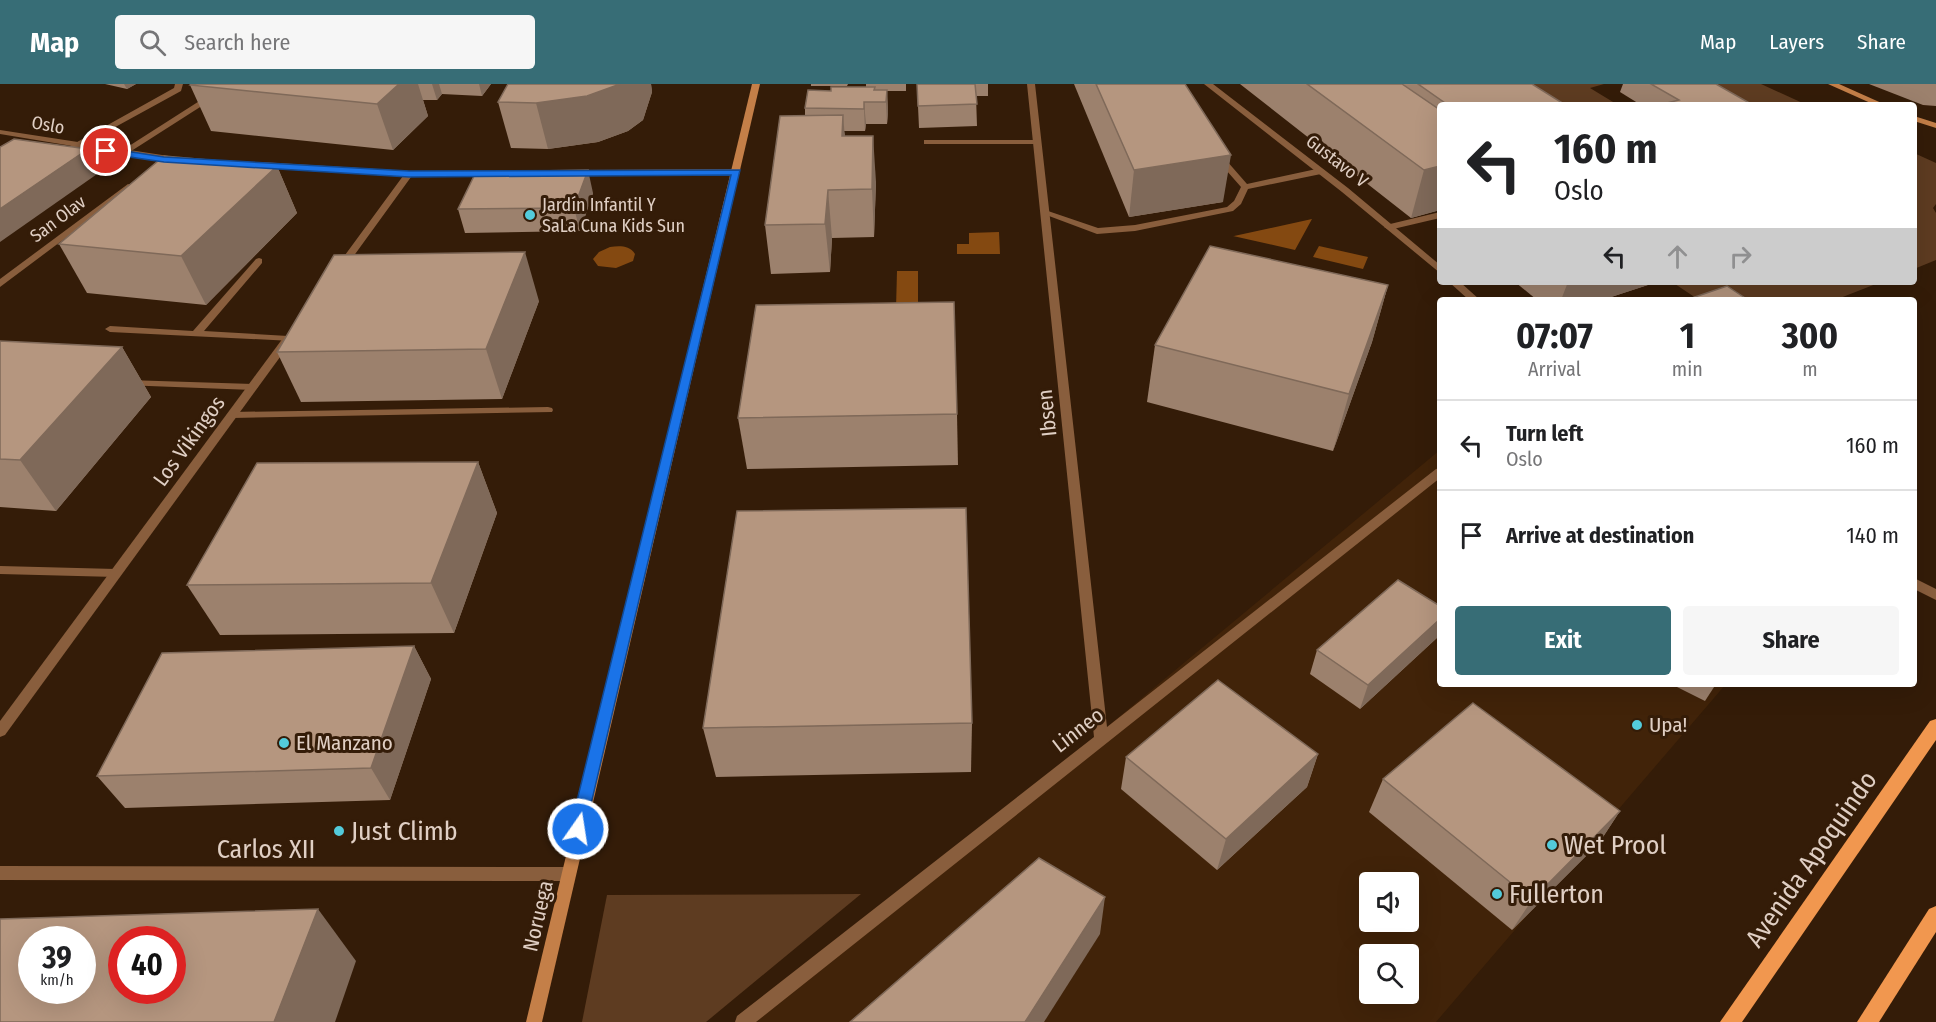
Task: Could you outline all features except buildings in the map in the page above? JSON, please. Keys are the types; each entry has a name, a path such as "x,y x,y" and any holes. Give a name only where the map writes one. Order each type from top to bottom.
{"main road":[{"name":"Avenida Apoquindo","path":"1730,1022 1936,726"},
{"path":"1872,1020 1936,915"}],"street":[{"path":"74,146 178,89 179,84"},
{"name":"Noruega","path":"534,1022 567,874 756,84"},
{"name":"Ibsen","path":"1031,84 1101,738"},
{"name":"Gustavo V","path":"1208,84 1321,171 1437,267"},
{"path":"1832,84 1875,102"},
{"path":"122,153 204,102"},
{"path":"1917,119 1936,126"},
{"name":"Oslo","path":"0,132 74,146 188,161"},
{"path":"927,142 1037,142"},
{"path":"155,166 164,159"},
{"path":"1223,162 1245,187"},
{"path":"246,164 409,174 504,174"},
{"path":"1245,187 1321,171"},
{"path":"563,173 736,172"},
{"path":"342,271 409,174"},
{"name":"San Olav","path":"1,282 136,181"},
{"path":"1045,213 1097,231 1135,228 1230,209 1238,202 1245,187"},
{"path":"1389,227 1437,216"},
{"path":"110,329 196,334 259,261"},
{"path":"1458,285 1472,297"},
{"name":"Los Vikingos","path":"0,731 291,335 196,334"},
{"path":"117,383 253,387"},
{"path":"232,415 548,410"},
{"name":"Linneo","path":"743,1022 1437,474"},
{"path":"0,570 116,573"},
{"path":"1917,584 1936,594"},
{"name":"Carlos XII","path":"0,873 567,874"}],"shaded area":[{"path":"1457,84 1604,84 1590,88 1613,102 1518,102"},
{"path":"1693,84 1761,84 1800,102 1725,102"},
{"path":"1917,154 1936,163 1936,204 1933,208 1936,213 1936,260 1917,268"},
{"path":"1312,219 1295,250 1233,236 1234,236"},
{"path":"999,232 1000,254 957,254 957,244 969,244 969,233"},
{"path":"620,246 630,249 635,254 633,261 616,268 598,266 593,259 599,252"},
{"path":"1319,246 1368,257 1363,269 1313,257"},
{"path":"897,271 918,271 918,309 896,309"},
{"path":"1676,285 1873,285 1843,297 1694,297"},
{"path":"1437,452 1437,687 1723,687 1436,1022 752,1022"},
{"path":"861,894 706,1022 582,1022 607,895"}],"place":[{"name":"Jardín Infantil Y SaLa Cuna Kids Sun","path":"530,215"},
{"name":"Upa!","path":"1637,725"},
{"name":"El Manzano","path":"284,743"},
{"name":"Just Climb","path":"339,831"},
{"name":"Wet Prool","path":"1552,845"},
{"name":"Fullerton","path":"1497,894"}],"route":[{"path":"106,151 164,159 409,174 736,172 578,829"}]}
